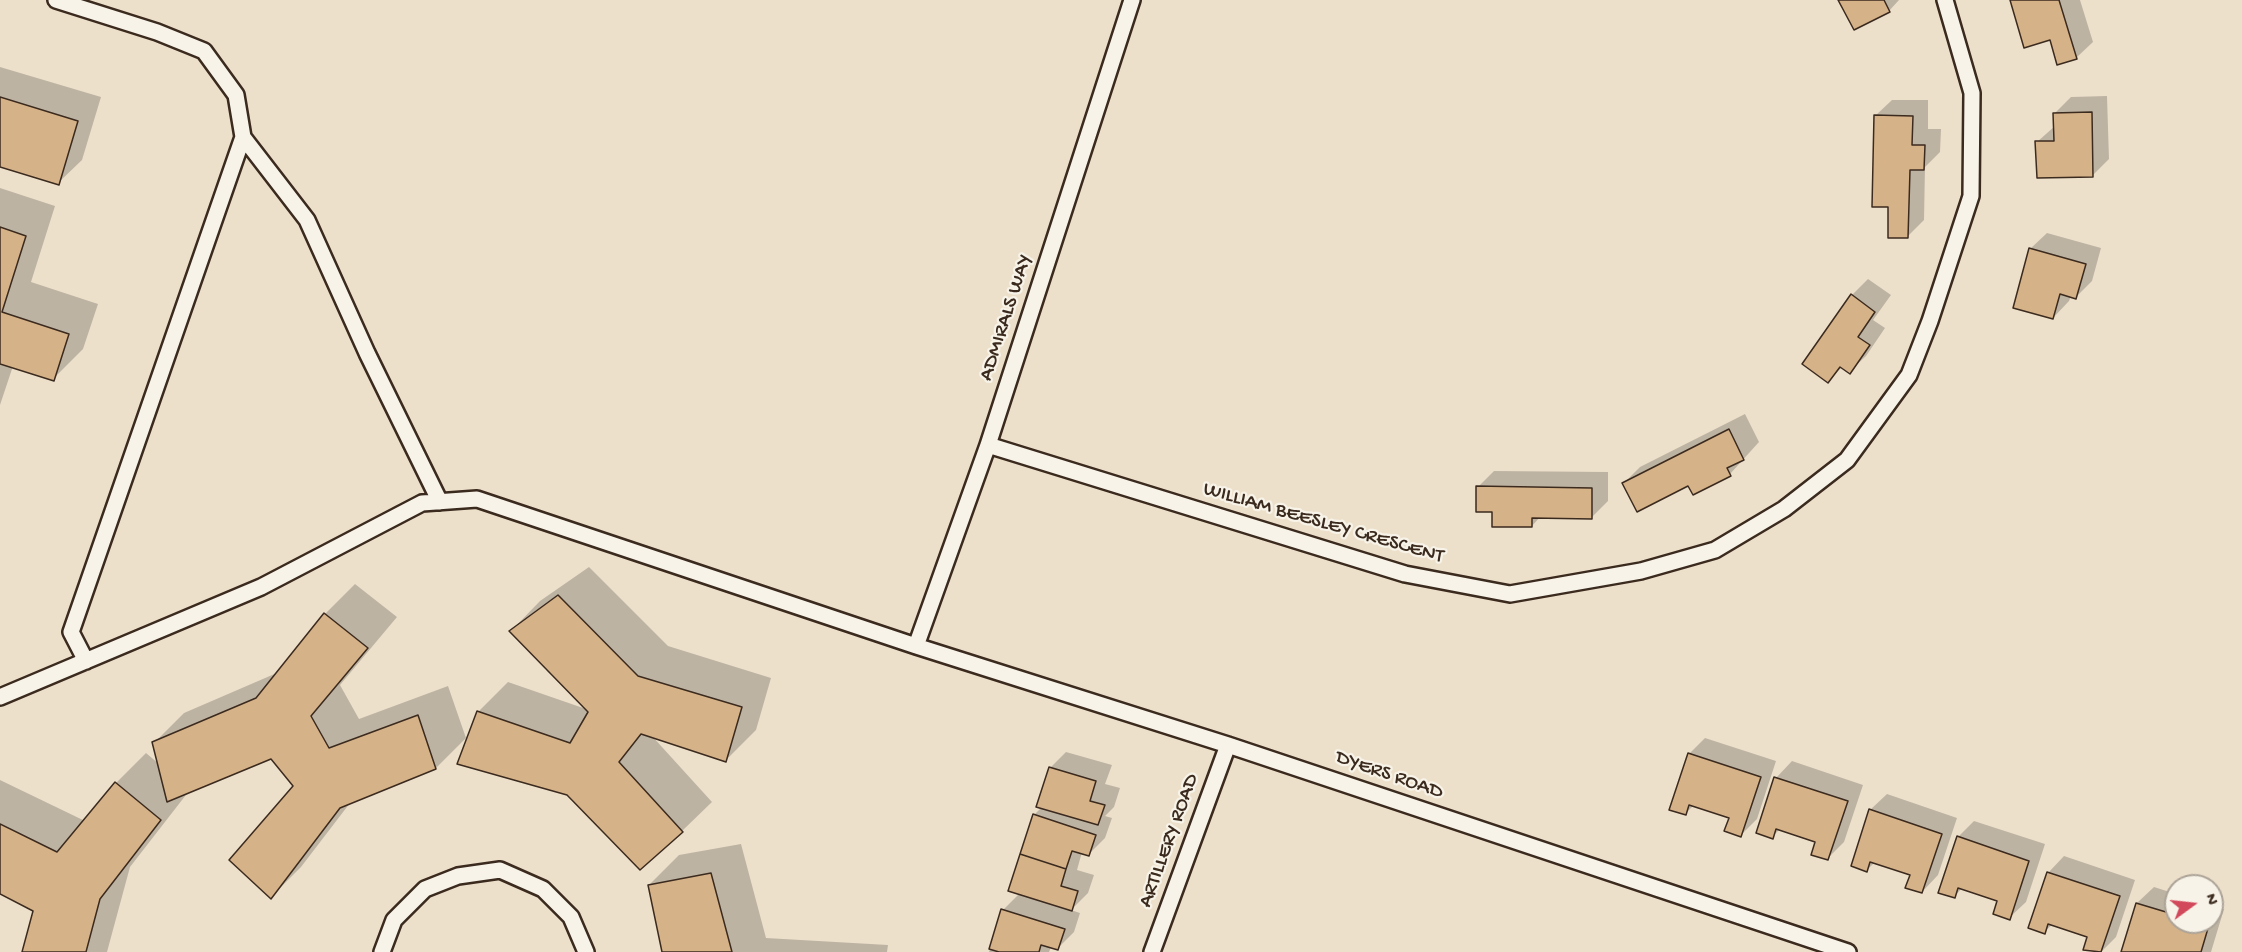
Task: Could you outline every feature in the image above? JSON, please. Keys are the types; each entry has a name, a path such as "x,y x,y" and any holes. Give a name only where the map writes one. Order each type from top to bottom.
{"lane":[{"path":"56,0 157,32 204,51 236,95 243,137 307,220 367,353 440,502"},
{"name":"ADMIRALS WAY","path":"916,646 988,444 1132,0"},
{"name":"WILLIAM BEESLEY CRESCENT","path":"988,444 1405,574 1510,594 1641,571 1715,550 1784,509 1847,460 1908,375 1930,321 1971,196 1972,93 1945,0"},
{"path":"86,661 71,632 243,137"},
{"name":"DYERS ROAD","path":"0,697 261,587 422,503 477,498 916,646 1228,744 1841,951"},
{"name":"ARTILLERY ROAD","path":"1152,952 1228,744"},
{"path":"382,952 394,921 425,889 458,876 500,870 543,889 572,917 586,952"}],"building":[{"path":"1838,0 1884,0 1890,12 1854,30"},
{"path":"2010,0 2059,0 2077,59 2057,65 2050,40 2024,48"},
{"path":"0,97 78,121 59,185 0,167"},
{"path":"2092,112 2093,177 2037,178 2035,141 2054,141 2053,113"},
{"path":"1874,115 1913,116 1912,145 1925,145 1924,170 1910,170 1908,238 1888,238 1888,207 1872,207"},
{"path":"0,227 26,236 2,312 69,334 54,381 0,364"},
{"path":"2029,248 2086,264 2076,299 2060,294 2053,319 2013,308"},
{"path":"1851,294 1875,312 1858,337 1870,345 1850,374 1840,367 1828,383 1802,364"},
{"path":"1729,429 1744,460 1727,468 1731,476 1693,495 1688,486 1637,512 1622,483"},
{"path":"1476,486 1592,488 1592,519 1532,518 1532,527 1492,527 1492,512 1476,512"},
{"path":"558,595 638,676 742,707 726,762 641,734 619,762 683,832 640,870 567,795 457,764 477,711 570,743 588,712 509,631"},
{"path":"324,613 368,648 311,716 329,748 418,715 436,769 340,808 271,899 229,860 293,786 271,759 167,802 152,742 256,698"},
{"path":"1688,753 1761,777 1741,837 1724,831 1729,818 1689,805 1686,815 1669,810"},
{"path":"1049,767 1096,781 1090,801 1105,805 1098,825 1036,807"},
{"path":"1774,777 1848,801 1828,860 1811,855 1815,842 1776,829 1773,839 1756,833"},
{"path":"115,782 161,820 100,899 86,952 22,952 33,911 0,894 0,824 57,852"},
{"path":"1869,809 1942,834 1922,893 1905,888 1910,875 1870,862 1867,872 1851,866"},
{"path":"1033,814 1096,835 1089,856 1072,851 1066,869 1020,854"},
{"path":"1957,836 2029,861 2010,920 1993,914 1997,901 1958,888 1955,898 1938,893"},
{"path":"1020,854 1066,869 1061,886 1078,891 1072,911 1008,891"},
{"path":"2047,872 2120,896 2101,952 2083,950 2087,937 2048,924 2045,934 2028,928"},
{"path":"711,873 732,952 662,952 648,885"},
{"path":"2136,903 2164,911 2164,934 2206,934 2201,952 2121,952"},
{"path":"1001,909 1065,929 1058,950 1041,945 1039,952 999,952 989,949"}]}
